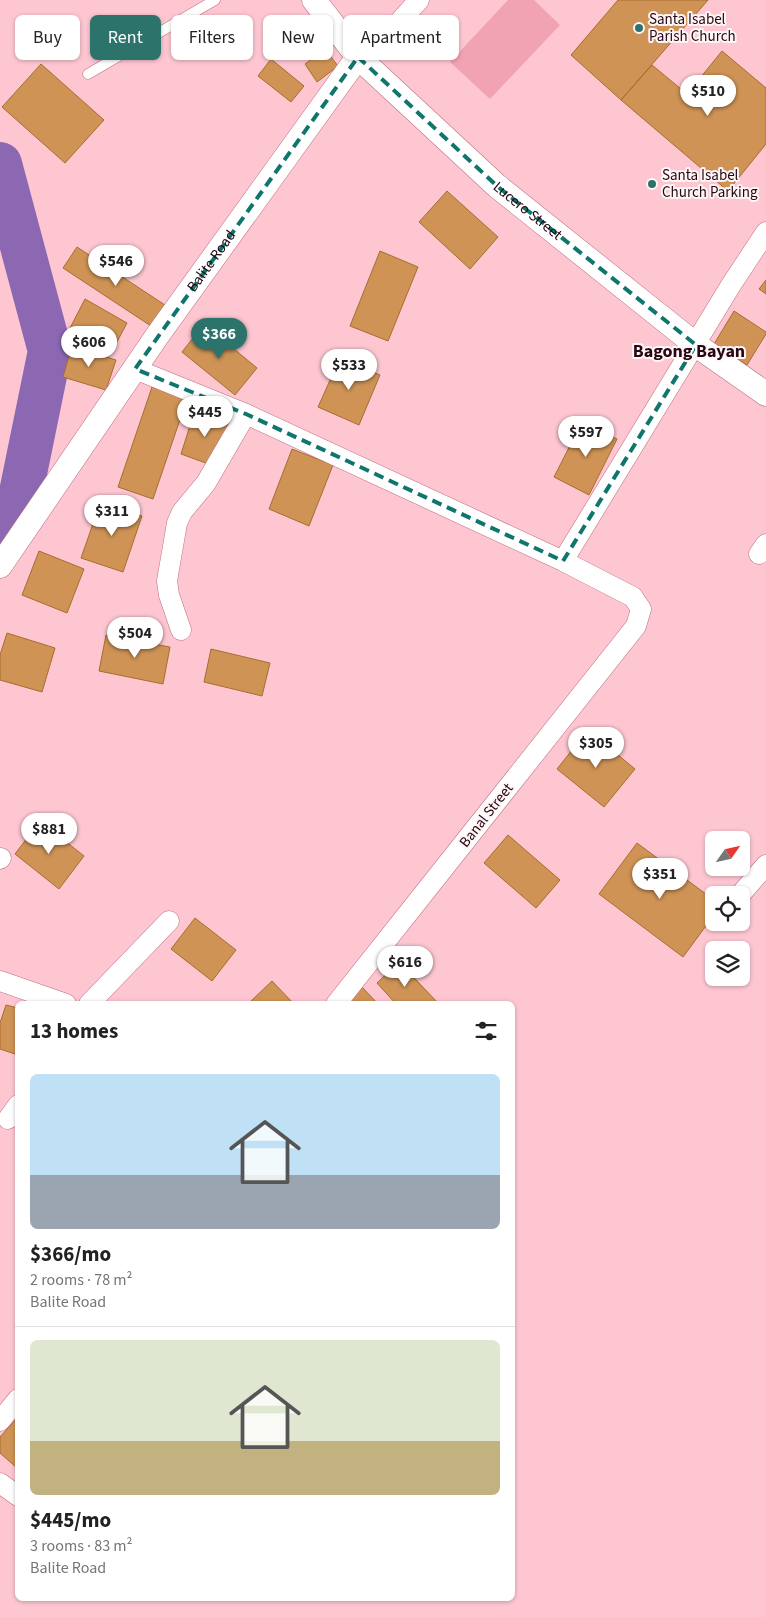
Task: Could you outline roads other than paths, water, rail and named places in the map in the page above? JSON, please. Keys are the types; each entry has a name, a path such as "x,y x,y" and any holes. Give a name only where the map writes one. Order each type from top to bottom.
{"street":[{"name":"Lucero Street","path":"314,0 343,38"},
{"path":"406,15 419,0"},
{"name":"Balite Road","path":"0,566 156,336 356,60"},
{"name":"Lucero Street","path":"361,60 497,186 696,345 766,394"},
{"path":"135,369 246,414 563,561 696,345 730,285 766,232"},
{"path":"181,630 169,595 167,581 176,523 182,512 206,483 246,414"},
{"name":"Banal Street","path":"338,1001 636,626 641,609 633,596 563,561"},
{"path":"748,886 766,865"},
{"path":"92,1001 168,921"},
{"path":"0,981 57,1001"},
{"path":"0,1421 15,1403"},
{"path":"0,1483 15,1494"}],"lane":[{"path":"88,74 215,0"}],"waterway":[{"path":"0,164 50,351 15,522 0,545"}],"place":[{"name":"Santa Isabel Parish Church","path":"639,28"},
{"name":"Santa Isabel Church Parking","path":"652,184"}],"district":[{"name":"Bagong Bayan","path":"689,351"}]}
